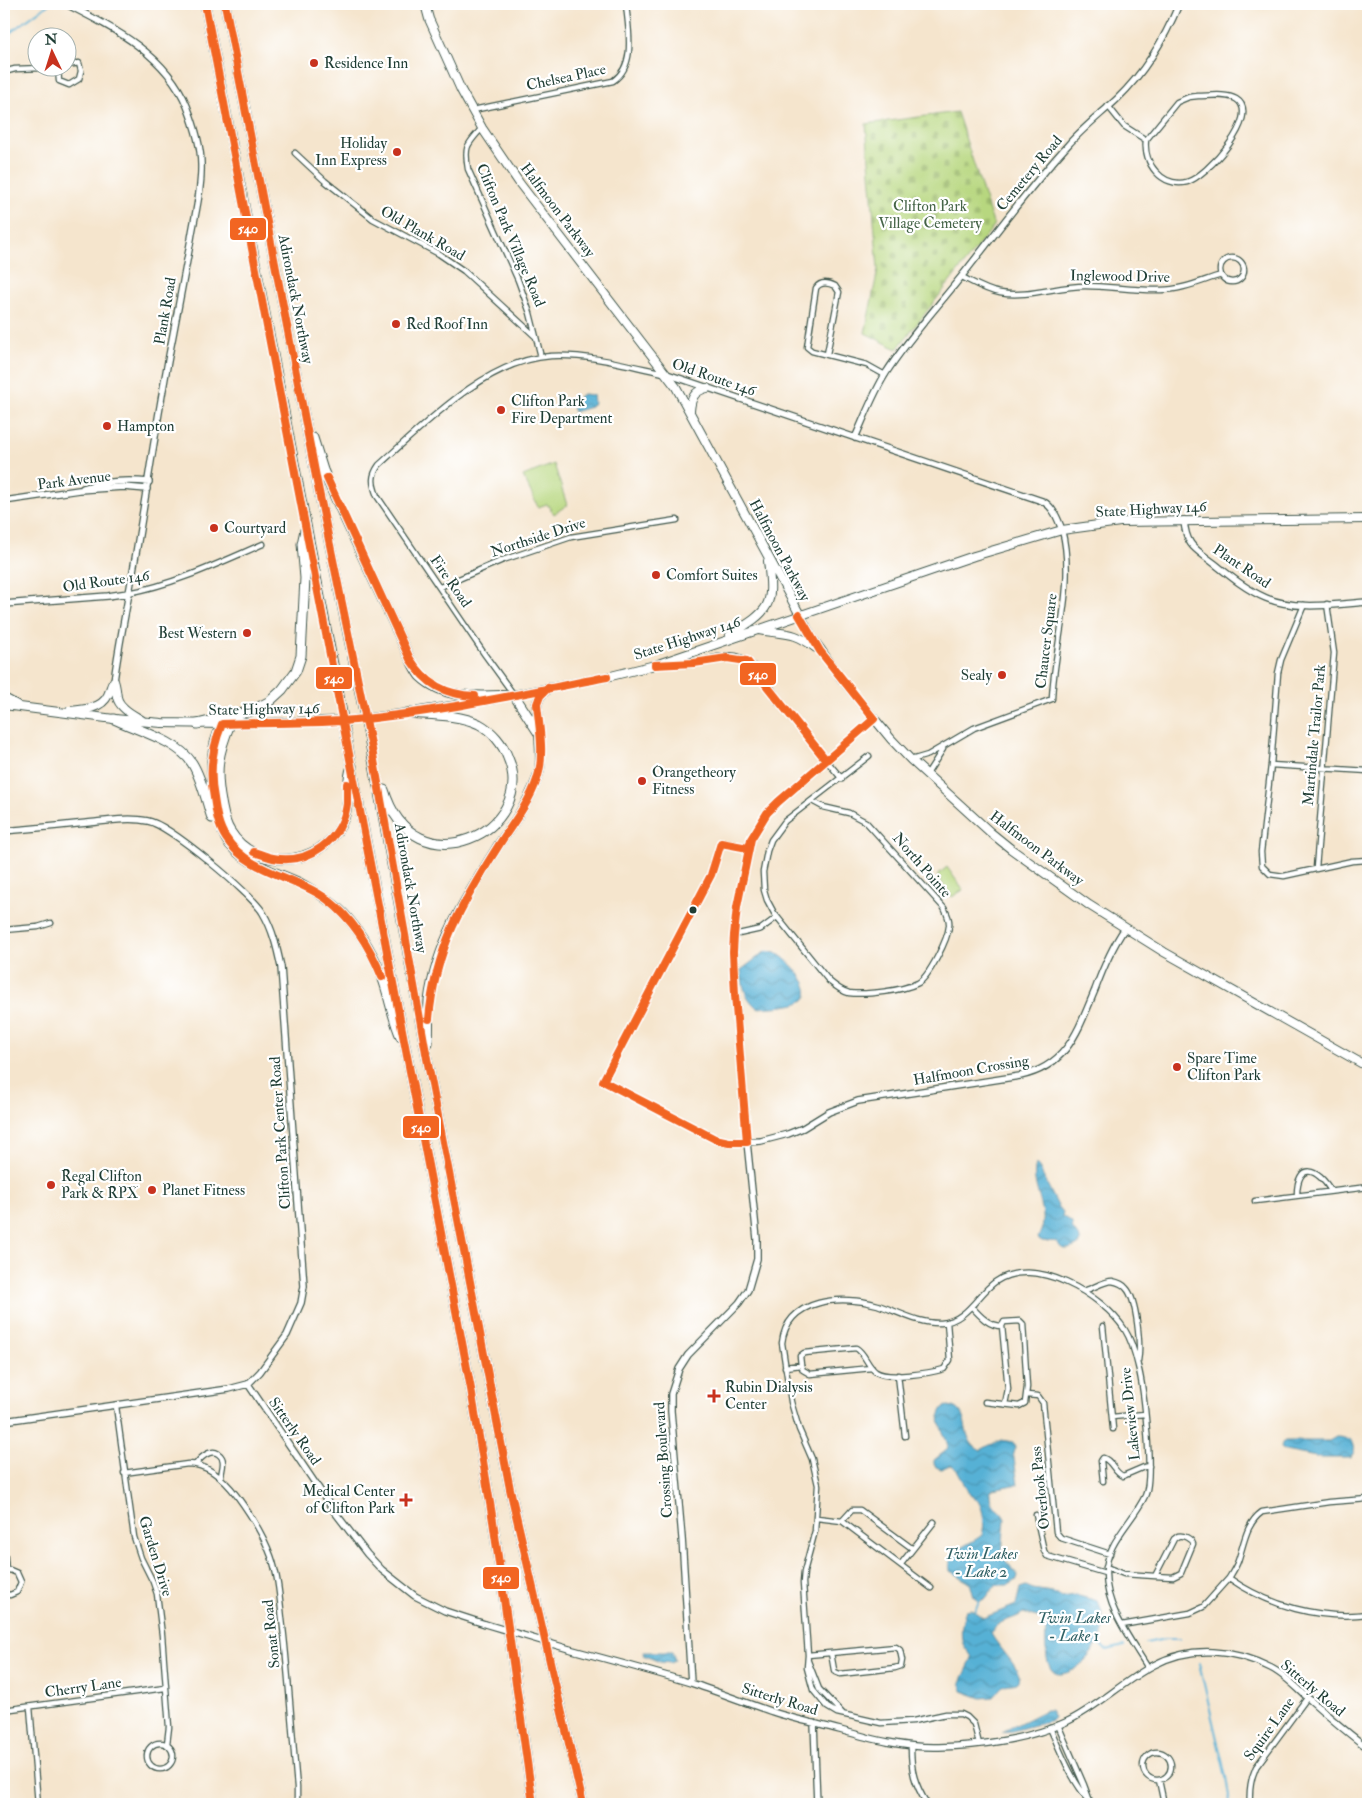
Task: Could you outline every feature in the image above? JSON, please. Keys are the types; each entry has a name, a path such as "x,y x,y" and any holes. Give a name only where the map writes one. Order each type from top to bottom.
{"highway":[{"path":"205,4 408,1053 471,1389 493,1521 533,1804"},
{"name":"Adirondack Northway","path":"225,4 301,400 372,749 428,1064 510,1489 583,1804"},
{"path":"301,400 323,470 410,659 420,675 435,686 453,694 466,696 514,695 538,732"},
{"path":"197,724 251,711 270,701 282,690 296,671 301,656 305,578 302,544 306,525"},
{"path":"428,1064 429,1002 437,963 449,932 462,908 535,783 540,762 537,704 540,696 548,688"},
{"path":"372,749 387,800 395,817 407,830 422,839 446,844 468,840 492,826 506,807 513,787 512,765 500,742 479,724 464,719 407,713"},
{"path":"114,720 166,741 185,754 195,770 218,830 242,856 317,893 342,912 366,940 384,982 395,1025 408,1053"},
{"path":"226,724 217,764 218,789 224,816 229,830 238,841 267,858 281,860 297,859 320,849 330,840 342,825 346,813 347,778 352,766"},
{"path":"226,724 215,741 211,777 219,824 226,839"}],"main road":[{"name":"Halfmoon Parkway","path":"425,4 429,18 461,90 482,128 520,184 676,386 820,651 911,760 1011,849 1089,905 1164,952 1368,1067"},
{"path":"690,411 690,401 693,395 699,390 707,388"},
{"name":"State Highway 146","path":"4,705 114,720 197,724 354,720 407,713 607,677 655,665 974,556 1062,530 1120,522 1368,519"},
{"path":"720,642 750,623 766,608 771,596 767,554"},
{"path":"757,630 788,633 798,636 820,651"},
{"path":"655,665 692,663 728,656 738,657 747,661 753,667 780,703"},
{"path":"61,712 88,709 102,704 108,695 110,685 114,681"},
{"path":"114,681 120,703 128,712 145,722"},
{"path":"4,698 21,707"}],"street":[{"name":"Plank Road","path":"66,4 112,28 158,62 169,74 186,104 194,125 199,143 201,163 200,184 114,681"},
{"name":"Chelsea Place","path":"472,110 613,80 619,77 624,72 629,52 626,4"},
{"name":"Cemetery Road","path":"855,438 875,392 913,337 1019,203 1068,145 1135,78 1163,38 1178,4"},
{"path":"59,78 59,81 69,85 79,79 81,70 78,63"},
{"path":"4,72 28,69"},
{"path":"1228,96 1234,98 1242,105 1244,117 1238,132 1231,142 1200,176 1187,182 1168,181 1160,176 1147,156 1146,140 1178,102 1189,97 1228,96"},
{"path":"1108,106 1124,126 1146,140"},
{"name":"Clifton Park Village Road","path":"482,128 468,144 466,159 468,169 518,280 530,313 541,357"},
{"name":"Old Plank Road","path":"295,153 325,181 373,219 439,254 464,271 536,337"},
{"name":"Inglewood Drive","path":"1235,258 1244,267 1243,276 1236,282 1227,281 1221,275 1220,266 1226,259 1235,258"},
{"name":"Inglewood Drive","path":"962,276 990,291 1019,294 1070,286 1162,290 1178,288 1221,275"},
{"path":"827,354 838,292 835,286 825,283 820,284 816,288 806,344 809,349 827,354 867,365 885,375"},
{"name":"Old Route 146","path":"372,480 374,472 379,465 457,398 478,383 498,372 530,359 574,357 612,362 665,373 1042,501 1057,517 1062,530"},
{"name":"Fire Road","path":"372,480 377,496 514,695"},
{"path":"79,490 94,485 127,481 149,482"},
{"name":"Park Avenue","path":"4,501 79,490 123,487 147,490"},
{"name":"Northside Drive","path":"440,587 486,567 571,537 677,520"},
{"name":"Plant Road","path":"1184,520 1185,533 1192,546 1234,579 1267,598 1304,605 1368,602"},
{"name":"Chaucer Square","path":"911,760 928,756 974,728 1052,699 1066,584 1067,551 1062,530"},
{"name":"Old Route 146","path":"4,604 128,593 148,589 180,579 263,544"},
{"name":"Martindale Trailor Park","path":"1316,868 1334,654 1327,604"},
{"path":"1304,605 1281,660 1278,673 1271,765 1261,852 1262,866 1270,874 1284,876 1352,861 1368,860"},
{"path":"780,703 842,779"},
{"name":"Crossing Boulevard","path":"691,1683 671,1394 675,1378 688,1355 739,1303 748,1290 757,1259 757,1239 735,994 733,952 737,907 751,839 768,813 778,802 874,718"},
{"name":"Chaucer Square","path":"927,774 945,746"},
{"name":"North Pointe","path":"812,801 823,807 859,817 874,829 944,908 949,917 948,934 924,979 917,984 899,989 874,992 849,993 840,990 829,981 777,917 767,900 764,890 763,872 767,850 778,830 793,815 812,801 842,779 869,756"},
{"path":"1271,765 1368,771"},
{"name":"Clifton Park Center Road","path":"4,831 109,821 139,820 156,823 172,832 226,876 257,905 269,924 276,941 281,967 304,1286 301,1303 287,1335 248,1384"},
{"path":"734,935 761,929 777,917"},
{"path":"4,930 38,927 51,923"},
{"name":"Halfmoon Crossing","path":"747,1142 760,1141 788,1134 803,1128 829,1112 858,1101 1020,1076 1034,1073 1044,1068 1064,1052 1074,1039 1103,969 1125,928"},
{"path":"1296,1196 1299,1178 1308,1172 1313,1172 1320,1177 1331,1191"},
{"path":"1255,1201 1368,1187"},
{"name":"Lakeview Drive","path":"947,1322 962,1315 972,1307 996,1281 1014,1273 1035,1273 1082,1291 1107,1308 1117,1319 1132,1342 1145,1414 1149,1480 1144,1498 1122,1530 1110,1554 1106,1570 1106,1583 1114,1610 1148,1668"},
{"path":"1082,1291 1109,1281 1118,1282 1126,1287 1130,1295 1138,1334 1139,1354 1137,1362"},
{"path":"872,1368 810,1374 803,1370 800,1356 804,1353 856,1348 860,1350 872,1368 879,1374 898,1375 938,1370 945,1368 950,1360 947,1322 940,1323 916,1319 868,1303 834,1301 809,1305 796,1313 787,1323 782,1343 785,1367 795,1416 816,1470 818,1485 817,1518 803,1578 808,1661 820,1689 843,1714 876,1722 893,1723 946,1714 961,1714 974,1724 979,1744"},
{"path":"972,1307 991,1324 1002,1326"},
{"path":"985,1402 1005,1404 1024,1405 1027,1395 1022,1323 1020,1321 1004,1322 1002,1326 1008,1389 1005,1404"},
{"path":"1104,1326 1113,1429"},
{"path":"785,1367 801,1365"},
{"path":"898,1375 905,1436"},
{"path":"4,1421 229,1389 248,1384"},
{"name":"Sitterly Road","path":"248,1384 334,1511 367,1554 382,1570 415,1596 445,1611 569,1649 691,1683 775,1712 862,1736 911,1746 939,1747 979,1744 1014,1738 1050,1728 1094,1706 1148,1668 1167,1659 1195,1652 1209,1651 1233,1654 1272,1668 1290,1681 1348,1734 1368,1748"},
{"name":"Overlook Pass","path":"1027,1395 1038,1396 1043,1402 1056,1532 1061,1538 1110,1554"},
{"name":"Garden Drive","path":"116,1406 134,1537 157,1594 169,1727 167,1744"},
{"path":"1112,1417 1145,1414"},
{"path":"124,1473 196,1464 210,1452 218,1454 222,1459 221,1478"},
{"path":"1103,1481 1101,1461 1103,1458 1107,1459 1118,1474 1123,1476 1149,1466"},
{"name":"Sonat Road","path":"196,1464 221,1478 230,1486 251,1515 268,1547 275,1570 288,1672 297,1804"},
{"path":"1122,1625 1190,1613 1203,1607 1229,1578 1238,1562 1250,1525 1256,1516 1262,1512 1333,1501 1368,1499"},
{"path":"842,1520 852,1510 860,1510 913,1549"},
{"name":"Overlook Pass","path":"1036,1515 1044,1551 1047,1556 1106,1570"},
{"path":"817,1518 842,1520 931,1588"},
{"path":"901,1564 934,1522"},
{"path":"1106,1570 1124,1574 1173,1578 1181,1573 1193,1546 1191,1540 1182,1536 1176,1537 1155,1576"},
{"path":"4,1548 5,1570 14,1571 19,1576 21,1586 14,1594 4,1594"},
{"path":"1229,1578 1245,1589 1291,1608 1306,1612 1327,1615 1368,1614"},
{"path":"808,1655 896,1647 900,1650 902,1660 901,1666 895,1668 840,1674 834,1670 831,1653"},
{"name":"Cherry Lane","path":"4,1710 165,1688"},
{"name":"Squire Lane","path":"1250,1804 1249,1792 1256,1767 1307,1698"},
{"path":"30,1707 38,1804"},
{"path":"814,1723 817,1804"},
{"path":"1058,1725 1090,1803"},
{"path":"1050,1728 1081,1792 1090,1803"},
{"name":"Garden Drive","path":"156,1743 167,1744 172,1749 174,1756 170,1765 161,1769 151,1766 146,1757 148,1750 156,1743"},
{"path":"911,1746 911,1768 915,1782 927,1804"},
{"path":"1154,1753 1163,1754 1170,1764 1169,1772 1163,1779 1159,1780 1150,1778 1144,1771 1146,1758 1154,1753"},
{"path":"1159,1780 1164,1804"}],"green space":[{"name":"Clifton Park Village Cemetery","path":"957,112 994,226 897,349 865,333 878,269 866,124"},
{"path":"554,464 567,505 554,514 547,504 538,507 523,476"},
{"path":"947,867 963,890 952,897 937,875"}],"water":[{"path":"583,394 593,395 594,403 591,407 574,412 573,403"},
{"path":"766,951 781,956 801,976 807,989 807,995 804,1000 788,1005 757,1008 749,999 741,970"},
{"path":"1036,1164 1063,1212 1062,1216 1071,1222 1072,1228 1080,1239 1080,1244 1077,1246 1064,1249 1057,1242 1044,1241 1038,1238 1043,1215 1035,1179"},
{"name":"Twin Lakes - Lake 2","path":"945,1406 954,1407 960,1411 969,1439 981,1451 983,1448 1002,1440 1013,1442 1016,1447 1013,1452 1018,1484 993,1489 990,1492 990,1498 993,1505 1005,1519 1002,1553 1004,1559 1018,1575 1017,1580 1009,1585 996,1585 985,1599 979,1601 974,1596 970,1583 950,1571 950,1563 955,1552 982,1535 984,1522 983,1513 977,1499 968,1492 956,1469 950,1465 941,1469 936,1467 934,1463 934,1460 948,1449 939,1417"},
{"path":"1336,1437 1346,1438 1354,1446 1350,1458 1321,1458 1285,1451 1281,1448 1282,1443 1285,1441 1329,1441"},
{"name":"Twin Lakes - Lake 1","path":"1026,1586 1052,1592 1061,1597 1075,1595 1098,1601 1104,1626 1102,1635 1095,1648 1086,1660 1074,1669 1061,1674 1055,1673 1051,1669 1047,1658 1045,1619 1023,1613 997,1625 991,1633 1018,1672 1020,1678 1018,1682 1003,1686 993,1697 981,1698 962,1691 961,1682 972,1659 962,1642 962,1623 966,1610 971,1609 983,1618 1016,1605 1020,1588"},
{"path":"644,1652 672,1652 675,1660 671,1663 660,1662 643,1655"},
{"path":"1046,1710 1050,1710 1054,1717 1052,1720 1002,1732"}],"waterway":[{"path":"4,37 49,4"},
{"path":"975,1611 979,1601"},
{"path":"1146,1643 1165,1639 1180,1639"},
{"path":"1097,1644 1107,1650 1124,1646"},
{"path":"1199,1663 1226,1777 1230,1804"}],"transit line":[{"name":"540","path":"205,4 471,1389 493,1521 533,1804"},
{"name":"540","path":"225,4 317,482 372,749 428,1064 510,1489 583,1804"},
{"name":"540","path":"327,478 410,659 416,668 430,681 445,690 475,696"},
{"name":"540","path":"748,848 721,843 711,875 603,1081 715,1139 729,1142 747,1142 733,952 737,907 751,839 767,813 778,802 874,719 820,651 799,615"},
{"name":"540","path":"655,665 694,663 727,658 747,661 826,760"},
{"name":"540","path":"382,977 372,955 346,916 316,892 260,867 247,859 235,850 226,838 218,819 212,789 214,751 222,724 322,722 387,717 482,702 607,677"},
{"name":"540","path":"429,1019 437,970 452,928 473,887 522,810 536,782 541,755 537,704 540,696 548,688"},
{"name":"540","path":"254,852 271,858 286,859 299,858 322,847 331,839 344,817 347,804 347,784"}],"place":[{"name":"Residence Inn","path":"314,63"},
{"name":"Holiday Inn Express","path":"397,152"},
{"name":"Red Roof Inn","path":"396,324"},
{"name":"Clifton Park Fire Department","path":"501,410"},
{"name":"Hampton","path":"107,426"},
{"name":"Courtyard","path":"214,528"},
{"name":"Comfort Suites","path":"656,575"},
{"name":"Best Western","path":"247,633"},
{"name":"Sealy","path":"1002,675"},
{"name":"Orangetheory Fitness","path":"642,781"},
{"name":"Spare Time Clifton Park","path":"1177,1067"},
{"name":"Regal Clifton Park & RPX","path":"51,1185"},
{"name":"Planet Fitness","path":"152,1190"},
{"name":"Rubin Dialysis Center","path":"714,1396"},
{"name":"Medical Center of Clifton Park","path":"406,1500"}]}
